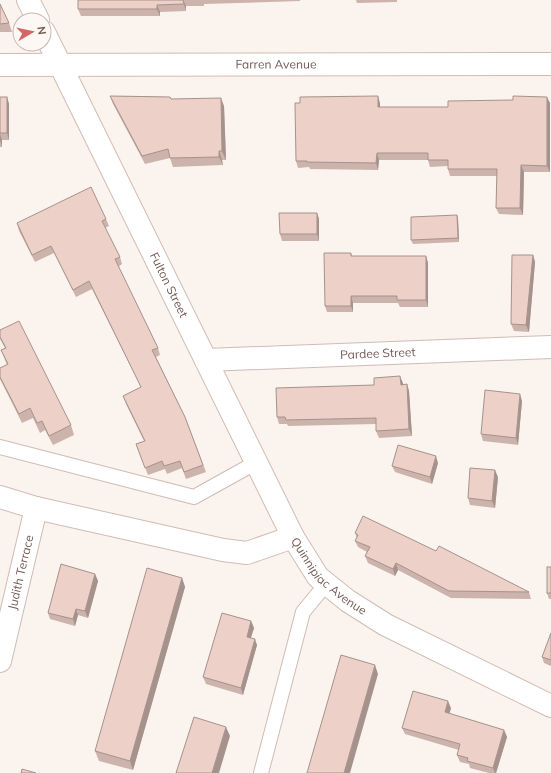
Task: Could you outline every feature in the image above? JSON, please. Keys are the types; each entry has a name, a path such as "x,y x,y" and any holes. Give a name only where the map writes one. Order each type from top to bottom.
{"main road":[{"path":"28,0 34,12"},
{"name":"Fulton Street","path":"52,48 294,537"},
{"name":"Farren Avenue","path":"0,65 551,64"},
{"name":"Pardee Street","path":"206,360 551,347"},
{"name":"Quinnipiac Avenue","path":"0,497 36,508 223,550 247,553 294,537 318,577 348,601 386,625 551,706"},
{"name":"Judith Terrace","path":"0,661 36,508"}],"lane":[{"path":"0,447 194,497 257,462"},
{"path":"261,773 303,612 326,583"}],"building":[{"path":"78,0 183,0 184,4 157,5 157,9 78,9"},
{"path":"0,4 9,23 0,24"},
{"path":"110,96 170,97 171,99 221,98 222,151 219,151 219,157 170,158 168,149 142,156"},
{"path":"378,96 378,107 448,107 448,101 513,100 513,96 547,97 547,166 521,165 520,208 496,208 497,169 448,169 448,160 428,160 428,153 377,153 376,163 296,161 295,103 300,103 300,97"},
{"path":"0,97 7,97 7,133 0,133"},
{"path":"91,187 106,219 102,221 120,257 115,259 158,348 152,350 185,417 203,465 184,472 180,461 164,466 162,461 145,468 136,444 145,441 123,396 141,387 89,281 73,290 51,246 32,255 17,223"},
{"path":"279,213 317,213 317,234 280,234"},
{"path":"457,215 458,238 411,240 411,217"},
{"path":"324,253 351,253 351,256 426,256 426,300 397,300 397,296 351,296 351,306 325,306"},
{"path":"512,255 533,255 526,325 511,324"},
{"path":"19,321 71,425 49,436 42,421 37,423 30,408 19,414 0,377 0,368 8,364 1,350 6,348 0,337 0,330"},
{"path":"400,376 401,385 407,384 409,429 376,431 376,418 286,420 285,417 277,417 276,388 374,385 374,378"},
{"path":"485,390 520,394 516,438 481,434"},
{"path":"398,445 436,456 430,477 392,466"},
{"path":"470,468 495,470 492,501 468,498"},
{"path":"363,516 436,551 439,546 529,592 449,591 396,563 393,569 365,556 370,547 355,541 358,535 355,533"},
{"path":"61,564 95,574 85,611 76,609 73,619 48,613"},
{"path":"547,567 551,567 551,593 547,593"},
{"path":"147,568 182,578 130,761 95,751"},
{"path":"222,613 251,621 247,637 255,639 241,688 203,677"},
{"path":"551,633 551,660 542,657"},
{"path":"341,655 375,665 344,773 307,773"},
{"path":"413,691 448,701 445,712 504,730 493,768 467,761 468,758 457,755 460,744 402,728"},
{"path":"194,717 226,727 212,773 176,773"},
{"path":"22,769 36,773 21,773"}]}
